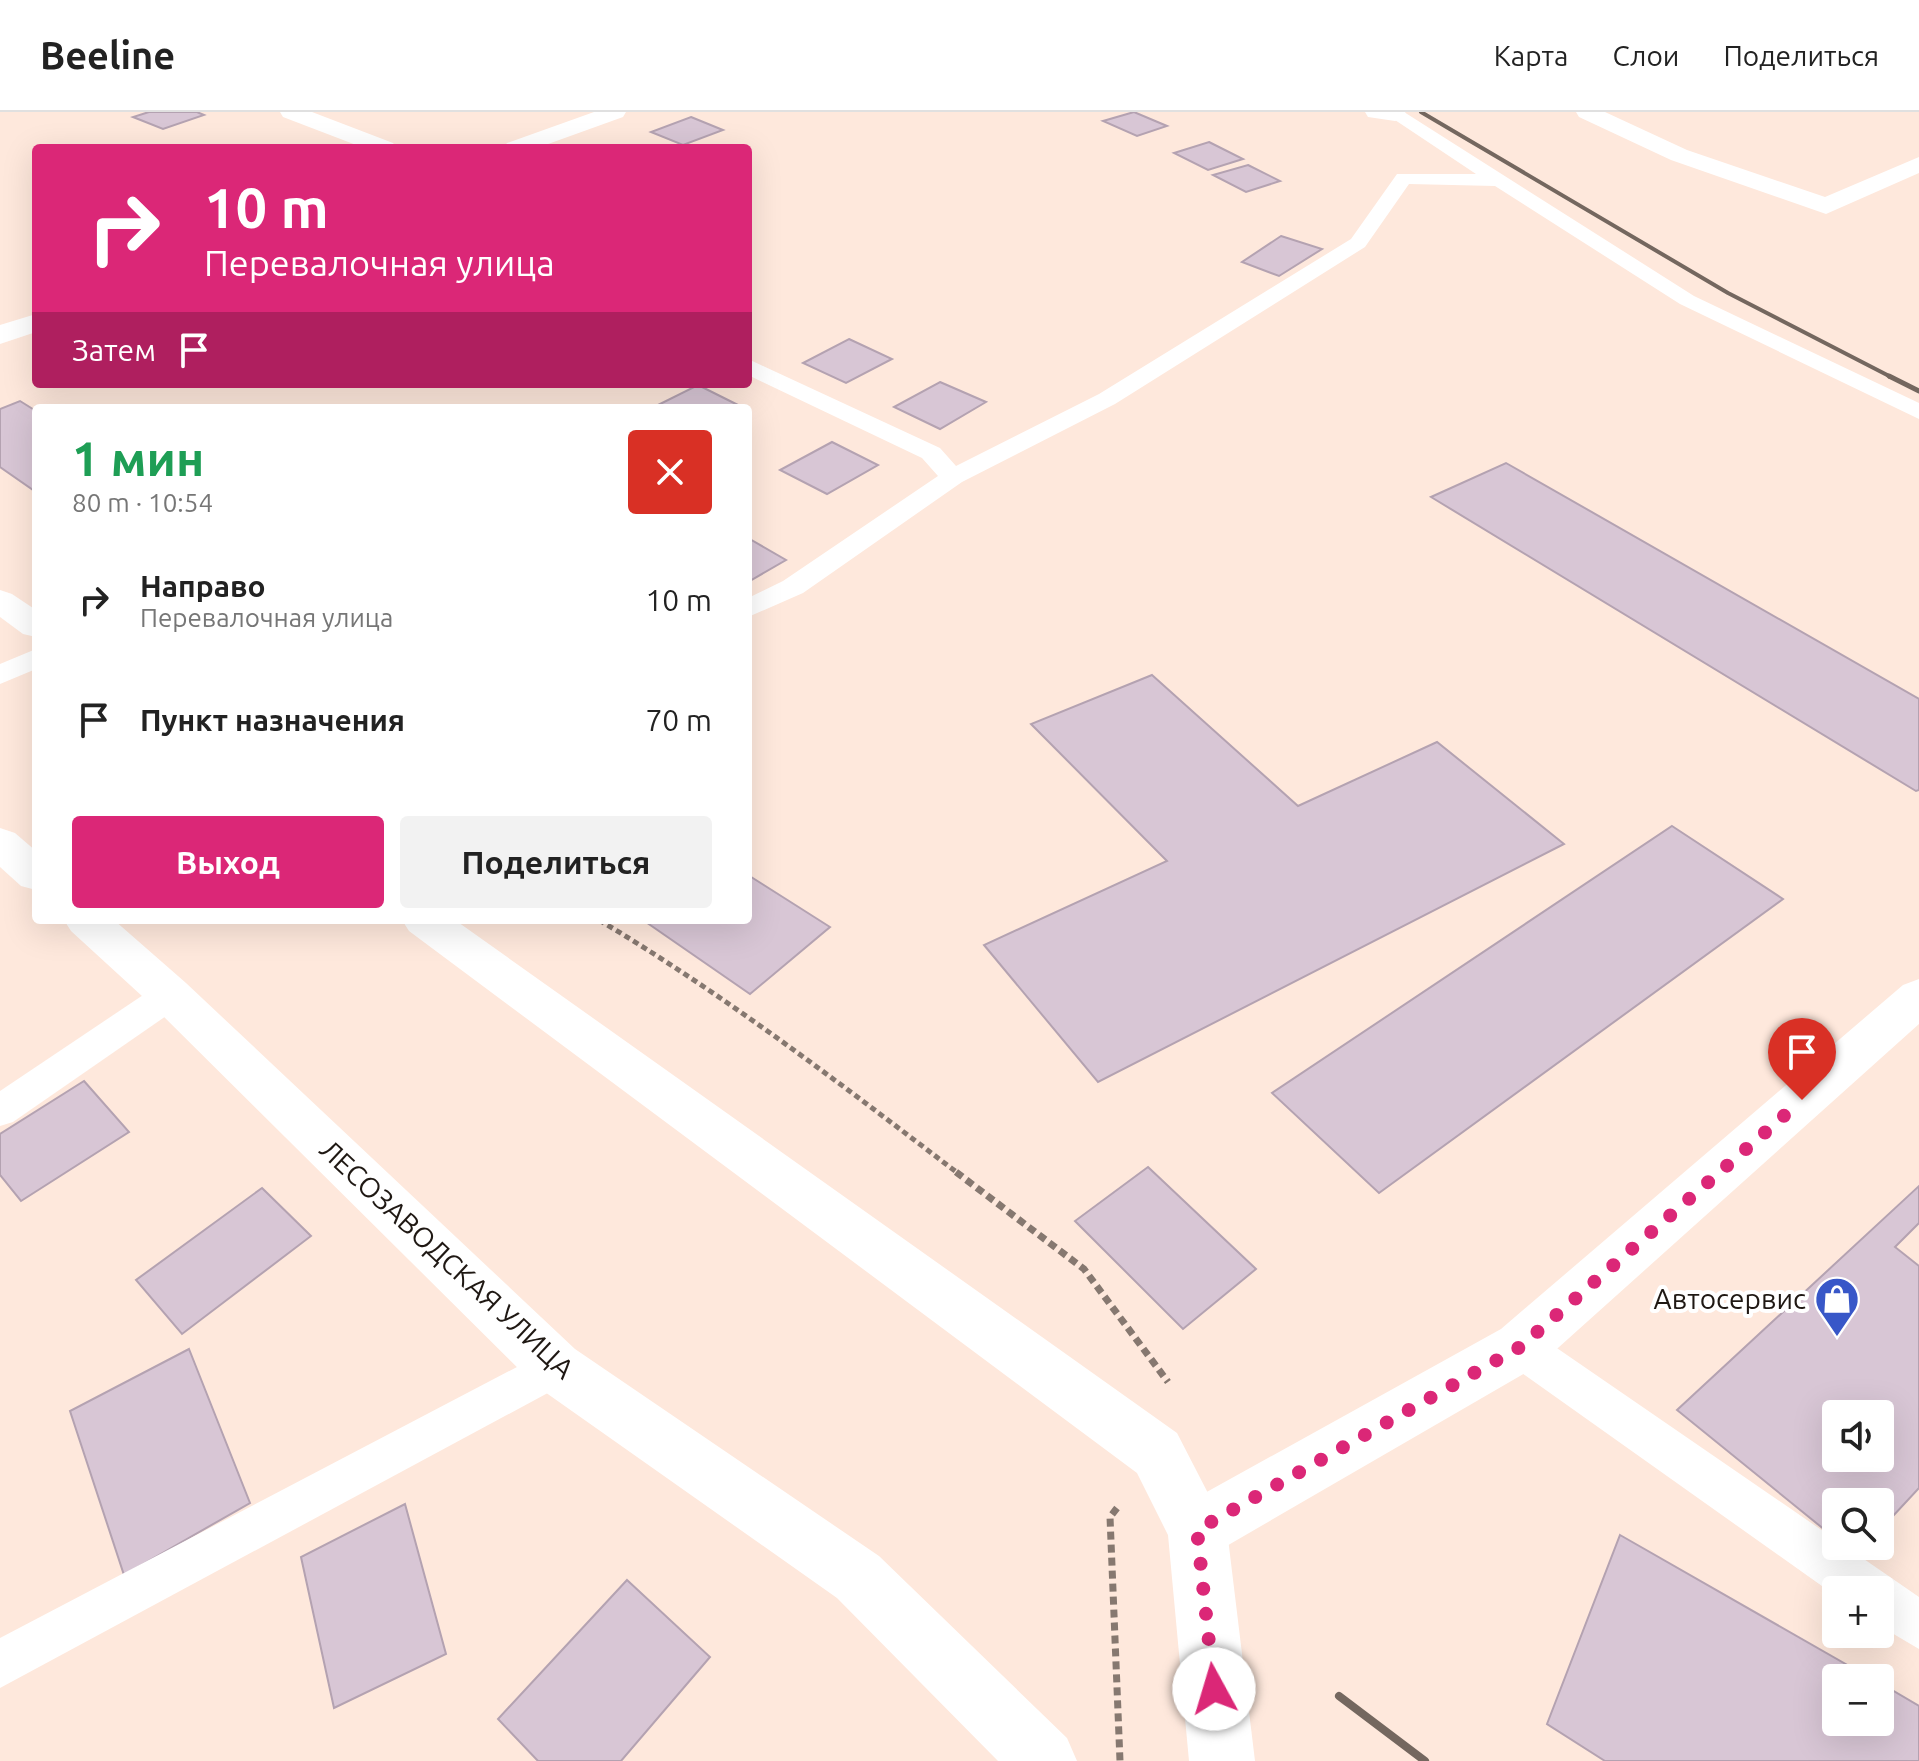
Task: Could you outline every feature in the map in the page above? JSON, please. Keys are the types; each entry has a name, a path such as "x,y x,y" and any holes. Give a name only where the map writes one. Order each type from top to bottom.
{"street":[{"path":"291,112 375,144"},
{"path":"526,144 615,112"},
{"path":"1587,112 1679,155 1826,206 1919,164"},
{"path":"0,335 32,323"},
{"path":"0,601 32,623"},
{"path":"0,843 32,871"},
{"name":"ЛЕСОЗАВОДСКАЯ УЛИЦА","path":"90,924 170,995 555,1367 858,1577 1044,1761"},
{"path":"430,924 1157,1453 1197,1530 1222,1761"},
{"path":"1197,1530 1520,1347 1919,997"}],"lane":[{"path":"1388,113 1425,131 1687,300 1919,412"},
{"path":"752,607 793,587 953,477 1107,399 1358,243 1404,178 1425,131"},
{"path":"1404,178 1497,180"},
{"path":"752,368 931,453 953,477"},
{"path":"0,675 32,660"},
{"path":"0,1111 170,995"},
{"path":"1520,1347 1848,1576"},
{"path":"0,1664 555,1367"},
{"path":"1894,1608 1919,1625"}],"building":[{"path":"149,112 197,112 204,115 163,129 133,117"},
{"path":"1134,112 1167,126 1137,136 1103,121"},
{"path":"691,117 723,130 686,144 651,132"},
{"path":"1209,142 1243,159 1208,170 1174,153"},
{"path":"1248,165 1280,181 1246,192 1213,175"},
{"path":"1281,236 1322,249 1279,276 1242,262"},
{"path":"849,339 892,359 846,383 803,363"},
{"path":"940,382 986,402 940,429 894,407"},
{"path":"692,388 704,388 736,404 660,404"},
{"path":"20,401 32,408 32,489 0,467 0,409"},
{"path":"832,442 878,465 827,494 780,470"},
{"path":"1506,463 1919,699 1919,790 1916,791 1431,497"},
{"path":"752,540 786,560 752,580"},
{"path":"1152,675 1298,806 1437,742 1564,844 1098,1082 984,945 1167,861 1031,724"},
{"path":"1672,826 1783,899 1379,1193 1272,1093"},
{"path":"752,878 830,927 750,994 649,924 752,924"},
{"path":"84,1081 129,1132 21,1201 0,1175 0,1134"},
{"path":"1148,1167 1256,1269 1183,1329 1075,1221"},
{"name":"Автосервис","path":"1919,1186 1919,1223 1895,1247 1919,1266 1919,1488 1894,1515 1894,1488 1822,1488 1822,1528 1677,1410"},
{"path":"262,1188 311,1236 182,1334 136,1280"},
{"path":"189,1349 250,1503 124,1575 70,1411"},
{"path":"405,1504 446,1654 334,1708 301,1557"},
{"path":"1620,1535 1846,1664 1822,1664 1822,1736 1894,1736 1894,1691 1919,1706 1919,1761 1605,1761 1547,1724"},
{"path":"627,1580 710,1657 621,1761 538,1761 498,1719"}],"railway":[{"path":"1421,112 1728,293 1893,378"},
{"path":"1889,376 1893,378"},
{"path":"1893,378 1919,391"},
{"path":"1339,1696 1425,1761"}],"place":[{"name":"Автосервис","path":"1837,1338"}],"route":[{"path":"1214,1689 1197,1530 1520,1347 1802,1100"}]}
